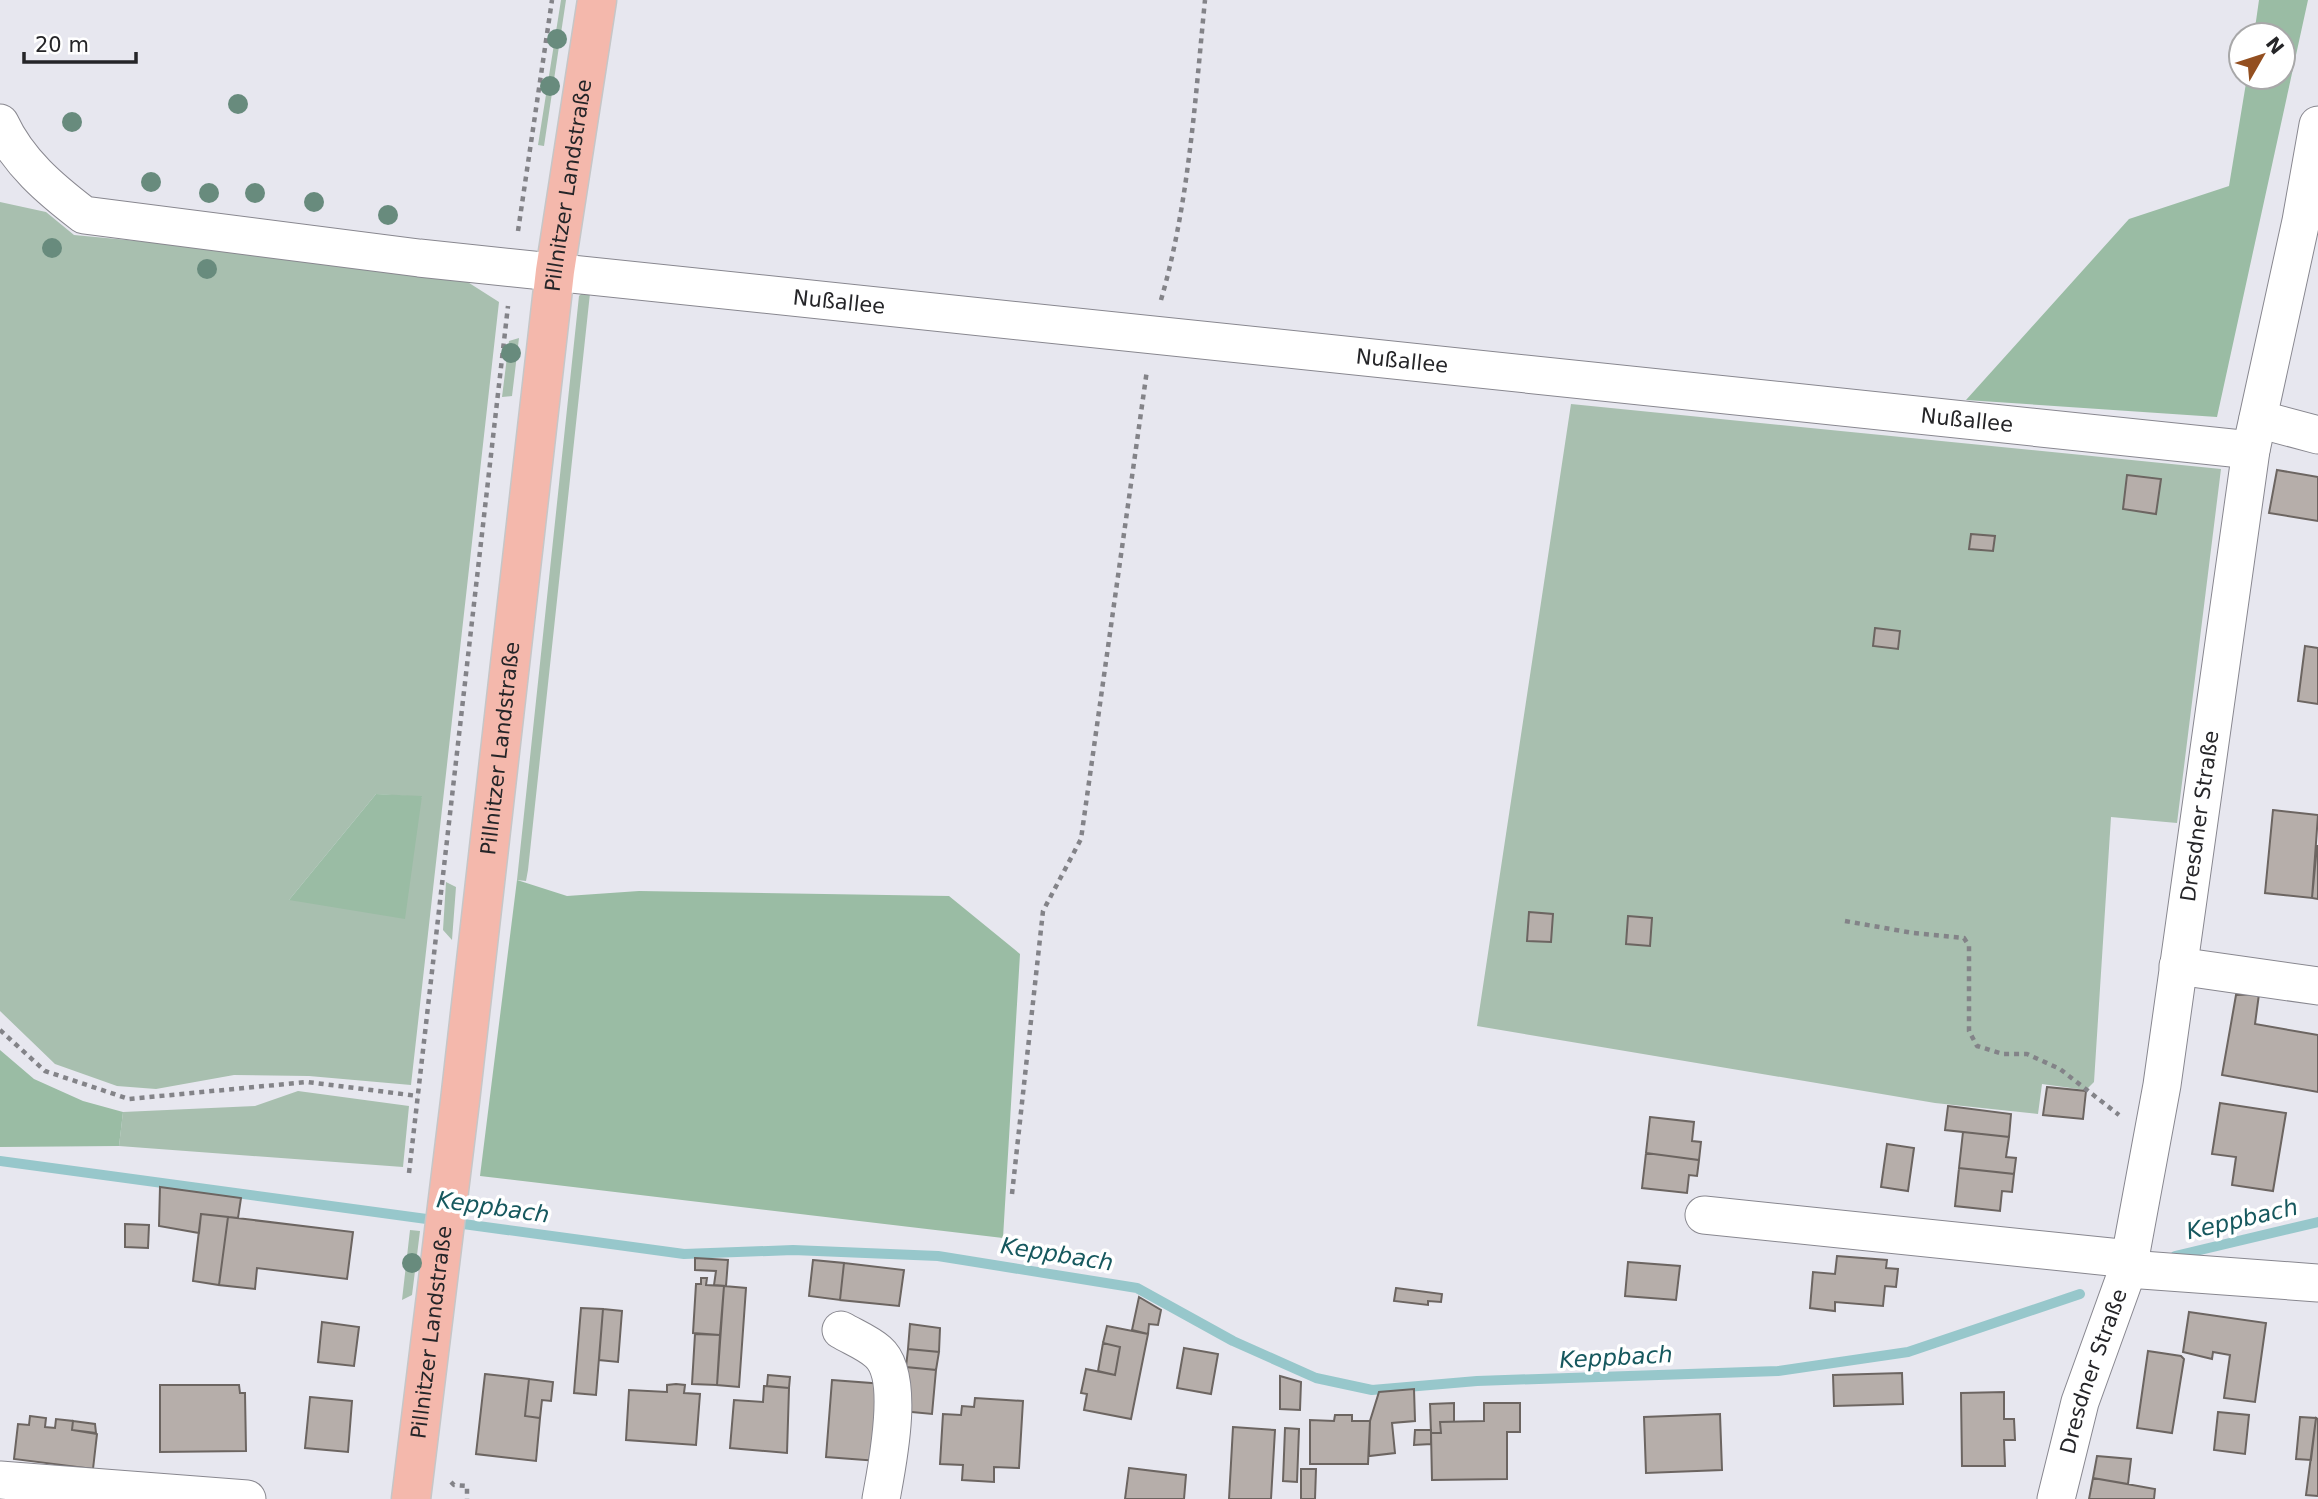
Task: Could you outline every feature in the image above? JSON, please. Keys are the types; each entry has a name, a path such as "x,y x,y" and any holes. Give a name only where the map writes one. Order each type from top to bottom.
{"main road":[{"name":"Pillnitzer Landstraße","path":"411,1499 460,1101 555,271 597,0"}],"street":[{"name":"Nußallee","path":"0,123 7,138 46,186 84,215 419,258 1152,334 2254,434 2318,435"},
{"name":"Dresdner Straße","path":"2056,1499 2080,1402 2129,1264 2162,1085 2254,434 2310,222 2318,125"},
{"path":"2178,966 2318,986"},
{"path":"1704,1215 2318,1283"},
{"path":"841,1330 878,1351 887,1362 893,1381 888,1460 881,1499"},
{"path":"0,1479 247,1499"}],"path":[{"path":"408,1184 513,267 552,0"},
{"path":"1012,1194 1043,911 1080,839 1152,334 1174,256 1192,134 1205,0"},
{"path":"1845,921 1913,933 1964,937 1969,946 1969,1031 1977,1046 2003,1054 2026,1054 2060,1069 2120,1115"},
{"path":"0,1030 45,1071 92,1089 129,1099 307,1082 460,1101"}],"green space":[{"path":"561,0 566,0 544,146 538,145"},
{"path":"2259,0 2308,0 2297,50 2297,21 2256,21"},
{"path":"2245,91 2288,91 2217,417 1966,400 2129,219 2229,186"},
{"path":"0,202 46,212 74,235 257,252 466,281 499,302 411,1085 309,1076 234,1075 156,1089 117,1086 55,1064 0,1011","holes":["376,794 422,797 290,900 289,900"]},
{"path":"591,284 528,870 526,881 517,880 579,296"},
{"path":"519,338 512,396 502,397 509,341"},
{"path":"1571,404 2221,469 2177,823 2111,817 2094,1082 2086,1090 2042,1084 2038,1114 1935,1103 1477,1026"},
{"path":"376,794 422,796 405,919 289,900"},
{"path":"517,880 567,896 639,891 949,896 1020,954 1003,1238 480,1176"},
{"path":"446,882 456,887 452,940 443,930"},
{"path":"0,1050 34,1079 83,1101 123,1112 119,1146 0,1147"},
{"path":"298,1091 409,1106 403,1167 119,1146 123,1112 255,1106"},
{"path":"410,1230 420,1231 412,1295 402,1300"}],"building":[{"path":"2277,470 2318,477 2318,521 2269,513"},
{"path":"2127,475 2161,479 2156,514 2123,509"},
{"path":"1971,534 1995,536 1993,551 1969,549"},
{"path":"1875,628 1900,631 1898,649 1873,646"},
{"path":"2305,646 2318,648 2318,704 2298,701"},
{"path":"2273,810 2318,815 2312,898 2265,893"},
{"path":"2318,846 2318,899 2312,898"},
{"path":"1529,912 1553,914 1551,942 1527,941"},
{"path":"1628,916 1652,918 1650,946 1626,944"},
{"path":"2259,994 2255,1024 2318,1035 2318,1092 2222,1075 2236,995"},
{"path":"2047,1087 2086,1091 2083,1119 2043,1115"},
{"path":"2220,1103 2286,1113 2273,1191 2232,1185 2236,1157 2212,1154"},
{"path":"1948,1106 2011,1114 2009,1137 1945,1130"},
{"path":"1650,1117 1694,1122 1692,1141 1701,1142 1699,1160 1646,1153"},
{"path":"1963,1132 2009,1137 2006,1157 2016,1158 2014,1174 1959,1168"},
{"path":"1887,1144 1914,1148 1908,1191 1881,1187"},
{"path":"1646,1153 1699,1160 1697,1176 1689,1175 1687,1193 1642,1188"},
{"path":"1959,1168 2014,1174 2012,1192 2002,1191 2000,1211 1955,1206"},
{"path":"160,1187 241,1198 238,1218 201,1214 199,1233 159,1226"},
{"path":"201,1214 228,1217 219,1285 193,1281"},
{"path":"228,1217 353,1232 347,1279 257,1268 255,1289 219,1285"},
{"path":"125,1224 149,1225 148,1248 125,1247"},
{"path":"1837,1256 1887,1260 1886,1268 1898,1269 1896,1287 1885,1286 1883,1306 1835,1302 1835,1311 1810,1308 1813,1272 1835,1274"},
{"path":"695,1258 728,1260 726,1286 714,1285 716,1271 695,1270"},
{"path":"813,1260 844,1263 840,1300 809,1296"},
{"path":"1628,1262 1680,1266 1676,1300 1625,1296"},
{"path":"844,1263 904,1270 899,1306 840,1300"},
{"path":"701,1278 707,1278 706,1285 724,1286 720,1335 693,1333 696,1284 701,1284"},
{"path":"724,1286 746,1288 739,1387 717,1385"},
{"path":"1396,1288 1442,1294 1441,1302 1428,1301 1428,1305 1394,1301"},
{"path":"1139,1297 1161,1310 1158,1325 1149,1324 1148,1334 1132,1330"},
{"path":"581,1308 603,1309 596,1395 574,1393"},
{"path":"603,1309 622,1311 618,1362 599,1360"},
{"path":"2189,1312 2266,1323 2255,1402 2224,1398 2230,1355 2213,1352 2212,1359 2183,1352"},
{"path":"322,1322 359,1327 354,1366 318,1362"},
{"path":"910,1324 940,1328 939,1352 908,1349"},
{"path":"1107,1326 1148,1334 1131,1419 1084,1410 1087,1394 1081,1393 1086,1369 1115,1375 1120,1347 1103,1343"},
{"path":"695,1334 720,1335 717,1385 692,1384"},
{"path":"1103,1343 1120,1347 1115,1375 1098,1371"},
{"path":"1184,1348 1218,1354 1211,1394 1177,1388"},
{"path":"908,1349 939,1352 936,1370 906,1367"},
{"path":"2148,1351 2181,1356 2184,1359 2172,1433 2137,1428"},
{"path":"906,1367 936,1370 932,1414 902,1411"},
{"path":"1902,1373 1903,1404 1834,1406 1833,1375"},
{"path":"485,1374 529,1379 525,1416 540,1418 536,1461 476,1454"},
{"path":"768,1375 790,1377 789,1388 767,1386"},
{"path":"1280,1376 1301,1382 1300,1410 1280,1409"},
{"path":"529,1379 553,1382 551,1401 542,1400 540,1418 525,1416"},
{"path":"832,1380 884,1384 878,1461 826,1457"},
{"path":"160,1385 239,1385 240,1393 245,1393 246,1451 160,1452"},
{"path":"667,1385 685,1385 684,1393 700,1394 696,1445 626,1440 629,1390 667,1392"},
{"path":"764,1386 789,1388 787,1453 730,1448 734,1400 763,1402"},
{"path":"1414,1389 1415,1421 1392,1423 1395,1453 1369,1456 1370,1421 1379,1392"},
{"path":"2004,1392 2004,1419 2014,1419 2015,1440 2004,1440 2005,1466 1962,1466 1961,1393"},
{"path":"310,1397 352,1401 348,1452 305,1448"},
{"path":"975,1398 1023,1401 1019,1468 994,1467 994,1482 962,1480 963,1465 940,1464 943,1414 961,1415 962,1406 974,1407"},
{"path":"1454,1403 1454,1422 1440,1422 1441,1433 1431,1433 1430,1404"},
{"path":"1484,1403 1520,1403 1520,1432 1507,1432 1507,1479 1432,1480 1431,1433 1441,1433 1440,1422 1484,1421"},
{"path":"2218,1412 2249,1415 2245,1454 2214,1450"},
{"path":"1720,1414 1722,1470 1646,1473 1644,1417"},
{"path":"1335,1415 1352,1415 1352,1421 1370,1421 1368,1464 1310,1464 1310,1420 1334,1421"},
{"path":"30,1416 46,1418 45,1427 55,1428 56,1419 73,1421 72,1430 97,1434 93,1469 14,1459 18,1424 29,1425"},
{"path":"2300,1417 2316,1418 2311,1460 2296,1459"},
{"path":"2316,1418 2318,1419 2318,1496 2306,1495"},
{"path":"73,1421 95,1424 96,1433 72,1430"},
{"path":"1233,1427 1275,1430 1271,1499 1229,1499"},
{"path":"1285,1428 1299,1429 1297,1482 1283,1481"},
{"path":"1415,1430 1431,1430 1431,1444 1414,1445"},
{"path":"2097,1456 2131,1459 2128,1484 2093,1478"},
{"path":"1129,1468 1186,1475 1184,1499 1125,1499"},
{"path":"1301,1469 1316,1469 1315,1499 1301,1499"},
{"path":"2093,1478 2155,1489 2154,1499 2089,1499"}],"waterway":[{"name":"Keppbach","path":"0,1161 684,1254 793,1250 938,1256 1137,1288 1233,1341 1316,1378 1372,1390 1477,1381 1778,1371 1908,1352 2080,1294"},
{"name":"Keppbach","path":"2175,1256 2318,1222"}]}
